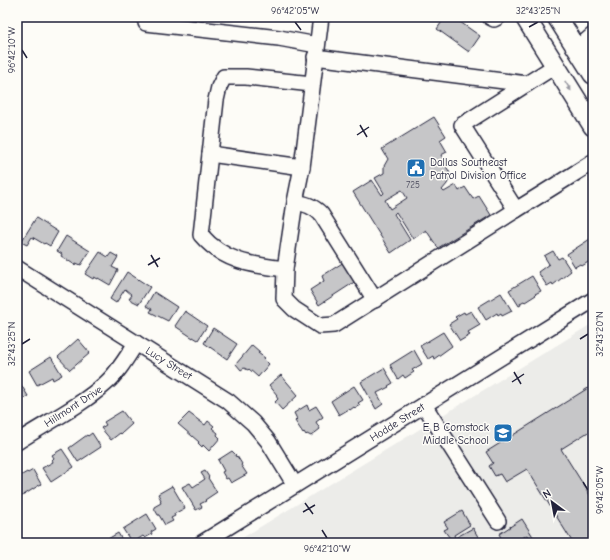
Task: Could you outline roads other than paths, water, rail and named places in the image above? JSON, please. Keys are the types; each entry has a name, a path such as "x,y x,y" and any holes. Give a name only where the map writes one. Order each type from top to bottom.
{"main road":[{"path":"526,17 593,126"},
{"path":"557,17 593,74"},
{"path":"555,66 577,49"}],"street":[{"path":"321,17 302,167 285,269 284,299 294,309 320,326 334,325 593,162"},
{"path":"490,17 494,19 498,17"},
{"path":"146,23 279,38 316,51 424,71 527,84"},
{"path":"577,49 593,35"},
{"path":"516,210 462,125 555,66"},
{"path":"285,269 255,266 222,254 210,246 201,236 216,100 219,86 224,77 246,77 312,84"},
{"path":"210,154 302,167"},
{"path":"295,202 309,205 322,214 375,300"},
{"name":"Lucy Street","path":"17,268 228,401 253,423 268,441 295,485"},
{"name":"Hodde Street","path":"202,543 593,300"},
{"name":"Hillmont Drive","path":"17,442 106,384 136,343"},
{"path":"424,405 498,521"}],"place":[{"name":"Dallas Southeast Patrol Division Office","path":"416,168"},
{"name":"E B Comstock Middle School","path":"503,433"}]}
